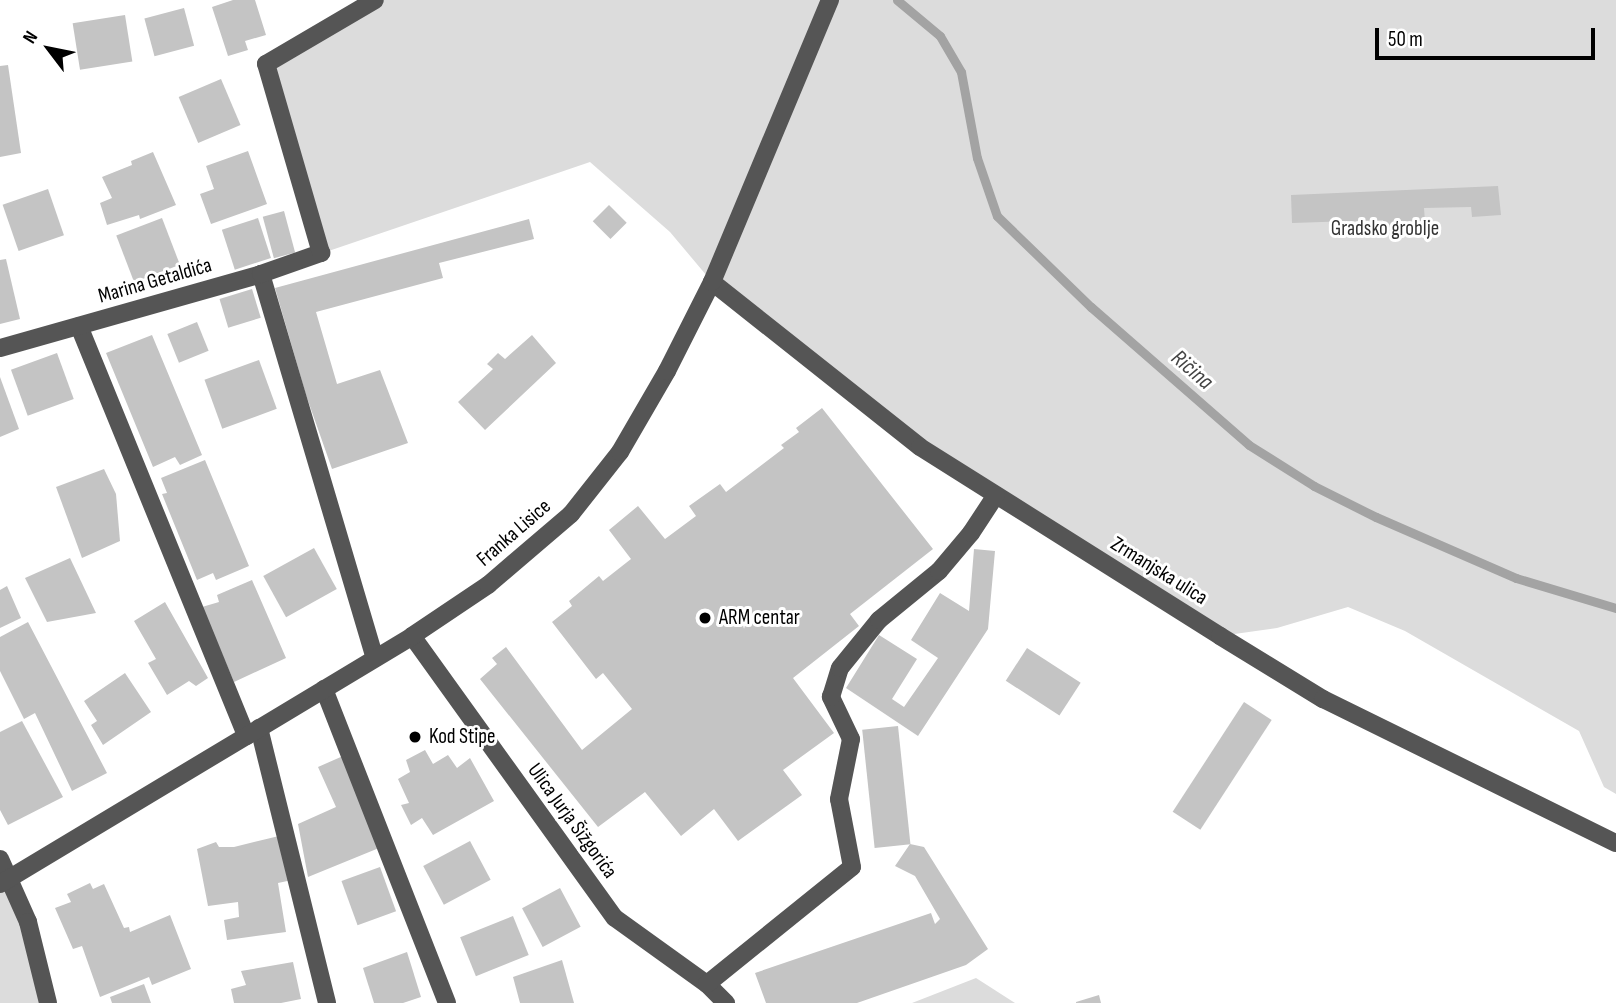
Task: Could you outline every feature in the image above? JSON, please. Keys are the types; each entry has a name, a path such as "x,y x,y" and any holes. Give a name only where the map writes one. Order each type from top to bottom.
{"street":[{"name":"Marina Getaldića","path":"0,348 261,274 321,253 266,64 375,0"},
{"name":"Franka Lisice","path":"5,881 412,636 488,585 571,514 620,452 667,371 712,282 829,3"},
{"path":"261,274 375,659"},
{"name":"Zrmanjska ulica","path":"712,282 920,447 1323,699 1616,843"},
{"path":"79,326 252,732 327,1003"},
{"path":"707,984 852,867 839,799 851,739 831,697 841,668 879,620 939,571 971,533 996,495"},
{"name":"Ulica Jurja Šižgorića","path":"412,636 615,918 707,984 726,1003"},
{"path":"324,689 447,1003"},
{"path":"0,859 5,881 28,922 48,1003"}],"green space":[{"name":"Gradsko groblje","path":"375,0 1616,0 1616,794 1604,787 1579,731 1405,631 1348,607 1277,628 1220,636 920,447 712,282 670,232 590,162 261,274 321,253 266,64"},
{"path":"9,879 48,1003 0,1003 0,884"},
{"path":"976,978 1015,1003 912,1003"}],"building":[{"path":"233,0 255,0 266,35 245,41 248,50 228,56 212,7"},
{"path":"184,8 194,46 154,56 144,19"},
{"path":"125,15 132,61 80,70 73,23"},
{"path":"8,65 21,153 0,157 0,66"},
{"path":"221,79 241,125 198,143 179,97"},
{"path":"248,151 267,204 211,224 200,194 214,189 206,166"},
{"path":"153,152 176,205 140,219 139,215 107,225 100,203 112,198 102,177 132,165 131,161"},
{"path":"1498,186 1501,215 1472,217 1471,207 1424,208 1425,222 1413,224 1408,230 1384,227 1383,220 1292,223 1291,195"},
{"path":"48,189 64,235 19,251 3,205"},
{"path":"609,205 627,223 610,239 593,221"},
{"path":"284,211 295,253 274,258 263,217"},
{"path":"162,218 180,265 134,282 116,236"},
{"path":"258,218 271,258 235,270 222,230"},
{"path":"529,219 534,239 439,263 443,278 316,312 337,384 380,370 408,443 332,469 306,395 275,288"},
{"path":"6,259 20,319 0,324 0,260"},
{"path":"252,289 261,318 228,328 219,299"},
{"path":"197,322 209,351 179,363 167,334"},
{"path":"152,335 202,455 180,465 175,457 153,467 106,353"},
{"path":"532,335 556,363 485,430 458,402 493,369 487,364 498,353 505,359"},
{"path":"57,353 74,399 28,416 11,370"},
{"path":"259,360 277,409 222,429 204,380"},
{"path":"0,377 19,429 0,437"},
{"name":"ARM centar","path":"822,408 933,549 850,614 859,626 793,678 834,733 783,770 802,795 738,841 714,809 681,836 645,792 598,827 480,679 497,664 492,658 506,647 582,750 632,709 603,673 596,679 552,622 572,606 569,601 599,576 603,581 631,559 609,530 638,506 665,539 696,516 689,506 720,484 726,492 784,448 781,445 799,432 796,428"},
{"path":"205,460 249,566 216,580 213,573 197,580 162,494 167,493 161,478"},
{"path":"104,469 116,494 120,541 82,558 56,487"},
{"path":"314,548 337,589 286,617 263,576"},
{"path":"974,549 995,551 988,629 918,736 846,688 879,635 917,659 892,699 904,707 938,658 911,640 940,593 969,611"},
{"path":"70,558 96,613 47,622 25,578"},
{"path":"252,580 286,658 234,682 202,607 219,602 217,595"},
{"path":"7,586 21,618 0,628 0,590"},
{"path":"165,602 208,678 196,686 189,681 167,695 148,663 156,659 134,621"},
{"path":"28,622 107,773 72,791 35,713 24,719 0,671 0,637"},
{"path":"1027,648 1081,683 1059,716 1006,681"},
{"path":"125,673 151,712 103,745 91,725 97,721 84,701"},
{"path":"1244,702 1272,720 1200,830 1173,812"},
{"path":"22,721 63,797 8,825 0,810 0,732"},
{"path":"898,726 910,844 875,848 862,730"},
{"path":"425,750 433,764 448,755 457,768 470,758 494,801 433,835 422,818 411,825 401,805 409,803 398,779 410,772 406,760"},
{"path":"343,756 379,848 308,877 298,824 336,807 318,767"},
{"path":"279,836 292,880 278,883 286,932 227,940 224,920 239,917 238,902 208,906 197,849 216,842 219,847 234,847"},
{"path":"470,841 491,880 444,905 423,866"},
{"path":"910,844 924,847 988,949 966,965 857,1003 766,1003 755,973 931,913 935,924 940,919 915,876 895,866"},
{"path":"380,867 396,911 358,925 341,881"},
{"path":"90,883 93,889 104,884 124,928 129,927 130,932 170,915 191,969 152,985 149,977 100,997 82,946 73,949 55,908 71,902 67,894"},
{"path":"560,888 581,927 543,947 522,908"},
{"path":"513,916 529,955 476,976 460,937"},
{"path":"407,952 421,997 403,1003 374,1003 363,968"},
{"path":"562,960 574,1003 520,1003 513,977"},
{"path":"293,962 301,999 281,1003 234,1003 231,989 246,985 241,971"},
{"path":"144,984 151,1003 112,1003 110,997"},
{"path":"1099,995 1101,1003 1076,1003 1076,1002"}],"waterway":[{"name":"Ričina","path":"897,0 940,36 961,72 977,158 997,216 1091,307 1249,445 1314,486 1376,517 1516,578 1616,608"}],"place":[{"name":"ARM centar","path":"705,618"},
{"name":"Kod Stipe","path":"415,737"}]}
